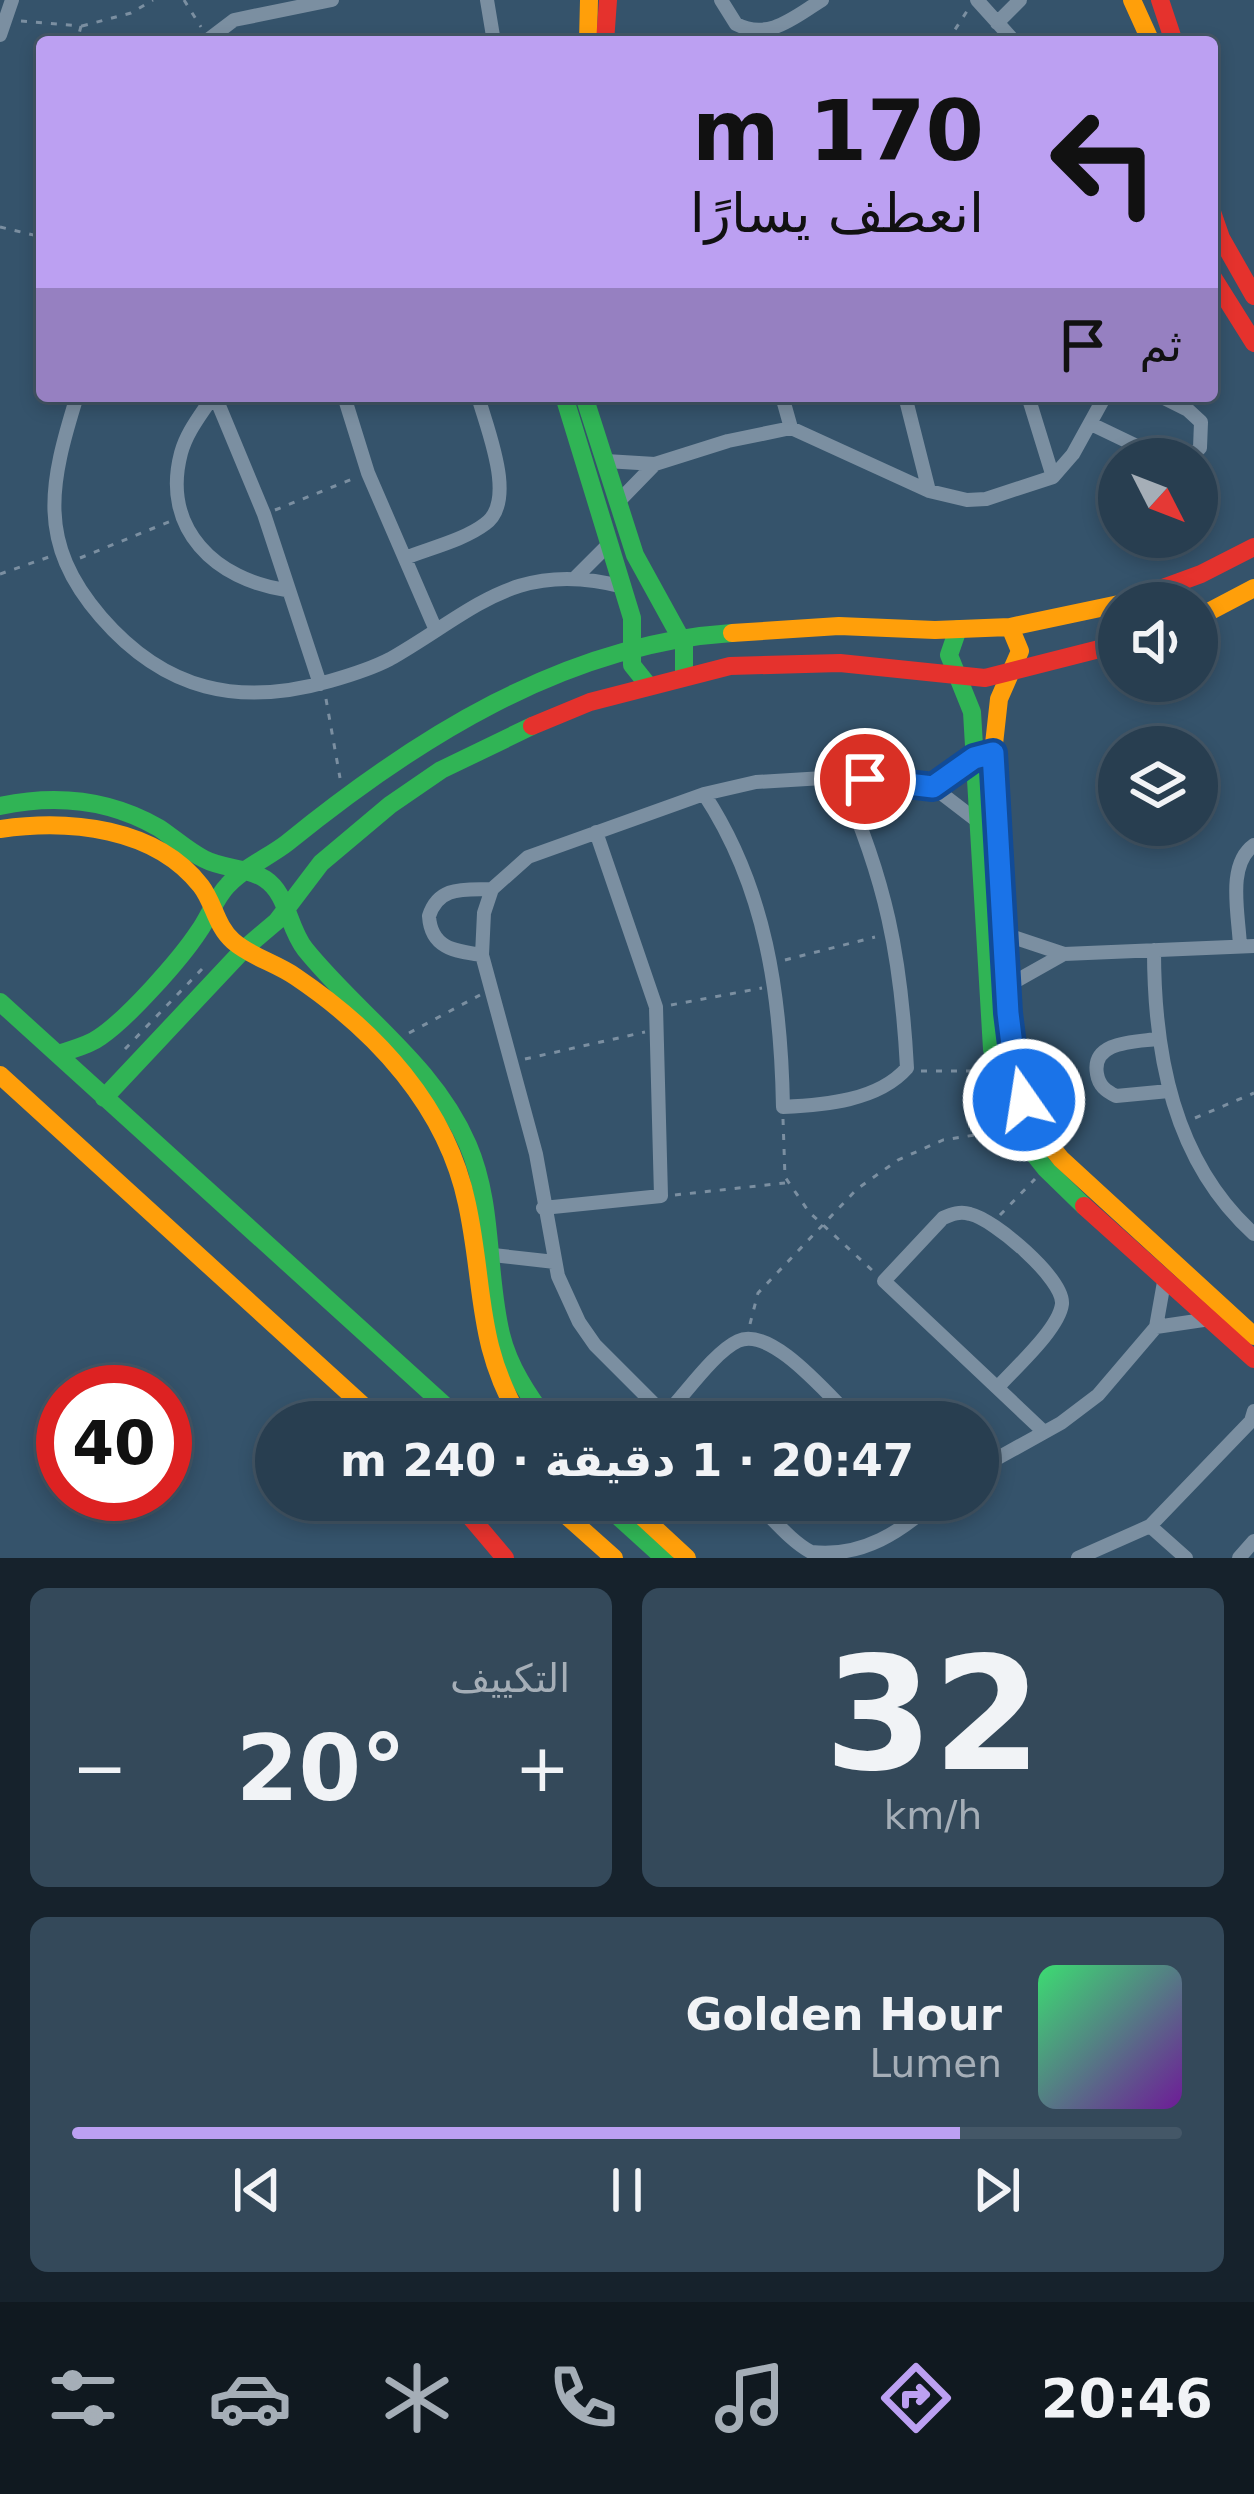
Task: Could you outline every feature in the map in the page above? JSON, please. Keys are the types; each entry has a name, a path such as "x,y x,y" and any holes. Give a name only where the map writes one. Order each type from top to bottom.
{"street":[{"path":"2,28 12,0"},
{"path":"212,36 255,8 332,0"},
{"path":"488,0 493,36"},
{"path":"588,36 589,0"},
{"path":"605,36 608,0"},
{"path":"721,0 736,24 760,32 772,30 822,0"},
{"path":"976,0 1009,36"},
{"path":"997,23 1020,0"},
{"path":"1132,0 1148,36"},
{"path":"1160,0 1172,36"},
{"path":"1218,229 1254,296"},
{"path":"1218,286 1254,343"},
{"path":"75,402 56,461 52,514 64,558 97,612 123,642 190,683 229,694 264,695 320,684 392,658 488,596 513,587 574,579 624,587"},
{"path":"210,402 181,452 177,477 184,516 200,548 218,566 240,579 286,590"},
{"path":"217,402 264,514 320,684"},
{"path":"346,402 368,473 435,628"},
{"path":"405,558 485,525 496,511 500,483 480,402"},
{"path":"566,402 632,618 632,664 648,686"},
{"path":"586,402 648,584 683,636 684,676"},
{"path":"784,402 791,428"},
{"path":"907,402 929,491"},
{"path":"1030,402 1053,477"},
{"path":"606,461 655,464 791,428 929,491 967,500 986,499 1053,477 1064,467 1103,402"},
{"path":"1172,402 1201,422 1200,438"},
{"path":"1090,424 1120,438"},
{"path":"619,500 655,464"},
{"path":"574,579 609,544"},
{"path":"1179,582 1254,547"},
{"path":"1218,607 1254,588"},
{"path":"58,1054 95,1041 115,1026 196,935 228,884 343,797 400,756 502,699 584,661 683,636 839,626 1010,627 1098,608"},
{"path":"1010,627 1020,650 1014,673 999,698 984,756 976,820 1004,934 1007,986 999,1012 1016,1077 1033,1120 1061,1159 1210,1319 1240,1332"},
{"path":"958,629 949,656 973,712 984,756 999,1012 997,1071 1014,1129 1046,1168 1240,1332 1254,1359"},
{"path":"104,1098 244,949 267,931 310,874 339,846 441,770 550,716 730,666 808,662 985,678 1098,650"},
{"path":"933,787 984,756"},
{"path":"651,1401 595,1345 568,1300 555,1262 536,1154 482,955 484,913 492,889 529,857 704,794 756,782 839,777 933,787 976,820"},
{"path":"704,794 726,826 743,865 771,963 783,1107 816,1105 856,1096 906,1072 894,933 883,885 839,777"},
{"path":"0,806 33,797 68,796 103,805 161,830 212,864 249,871 272,884 297,940 430,1077 469,1146 485,1204 502,1338 516,1376 533,1401"},
{"path":"0,829 32,823 75,824 134,840 193,877 226,936 309,986 395,1062 415,1085 458,1167 470,1220 482,1339 496,1381 509,1401"},
{"path":"543,1208 662,1196 656,1007 596,832"},
{"path":"1004,934 1064,954 1247,946 1237,871 1244,853 1254,845"},
{"path":"482,955 442,945 429,916 433,905 449,891 492,889"},
{"path":"1154,950 1157,1039 1169,1090 1181,1124 1222,1197 1254,1234"},
{"path":"1007,986 1064,954"},
{"path":"0,1002 440,1401"},
{"path":"1157,1039 1111,1046 1098,1059 1097,1077 1116,1096 1169,1090"},
{"path":"0,1075 358,1401"},
{"path":"1014,1129 1033,1120"},
{"path":"998,1387 1058,1320 1062,1295 1050,1274 990,1225 963,1212 943,1218 884,1281 1044,1432"},
{"path":"493,1255 555,1262"},
{"path":"999,1457 1098,1395 1156,1327 1170,1275"},
{"path":"1156,1327 1210,1319"},
{"path":"684,1401 733,1344 752,1337 772,1343 834,1401"},
{"path":"1078,1558 1150,1526 1253,1418"},
{"path":"474,1521 505,1558"},
{"path":"573,1521 614,1558"},
{"path":"623,1521 664,1558"},
{"path":"646,1521 686,1558"},
{"path":"777,1521 814,1554 844,1558 876,1553 915,1521"},
{"path":"1150,1526 1186,1558"},
{"path":"1239,1558 1254,1541"}],"path":[{"path":"2,28 81,26 131,13 153,0"},
{"path":"184,0 204,36"},
{"path":"950,36 976,0"},
{"path":"78,36 81,26"},
{"path":"0,227 35,235 36,230"},
{"path":"264,514 368,473"},
{"path":"0,574 64,558 184,516"},
{"path":"320,684 328,704 343,797"},
{"path":"771,963 894,933"},
{"path":"116,1050 125,1049 209,961"},
{"path":"656,1007 775,986"},
{"path":"397,1040 492,988"},
{"path":"512,1062 659,1029"},
{"path":"906,1072 997,1071"},
{"path":"1181,1124 1254,1094"},
{"path":"783,1107 788,1183 823,1225 884,1281"},
{"path":"752,1337 752,1307 758,1293 857,1189 898,1160 943,1140 1014,1129"},
{"path":"990,1225 1046,1168"},
{"path":"662,1196 788,1183"}],"traffic: fast":[{"path":"566,402 632,618 632,665 648,685"},
{"path":"586,402 635,555 684,644 684,676"},
{"path":"958,629 949,655 972,712 992,1049 1014,1129 1084,1206"},
{"path":"58,1054 95,1040 139,1003 190,943 234,879 440,734 494,703 610,656 670,641 732,633"},
{"path":"104,1098 244,949 277,921 321,863 441,770 532,726"},
{"path":"0,806 41,800 101,805 140,818 204,859 251,872 273,885 305,949 415,1065 468,1145 482,1191 504,1346 534,1401"},
{"path":"0,1002 440,1401"},
{"path":"623,1521 664,1558"}],"traffic: slow":[{"path":"588,36 589,0"},
{"path":"1132,0 1148,36"},
{"path":"1218,607 1254,588"},
{"path":"732,633 839,626 1010,627 1098,608"},
{"path":"1010,627 1020,651 999,699 993,753 1016,1077 1044,1138 1061,1159 1254,1336"},
{"path":"0,829 82,827 135,839 160,851 201,886 233,941 296,977 380,1047 425,1104 457,1169 473,1234 489,1341 511,1401"},
{"path":"0,1075 358,1401"},
{"path":"573,1521 614,1558"},
{"path":"647,1521 687,1558"}],"traffic: jam":[{"path":"605,36 608,0"},
{"path":"1160,0 1172,36"},
{"path":"1218,229 1254,296"},
{"path":"1218,286 1254,343"},
{"path":"1179,582 1254,547"},
{"path":"532,726 590,702 730,666 840,663 985,678 1098,649"},
{"path":"1084,1206 1254,1359"},
{"path":"474,1521 505,1558"}],"route":[{"path":"865,779 933,787 974,758 993,753 1008,1013 1016,1077 1024,1100"}]}
